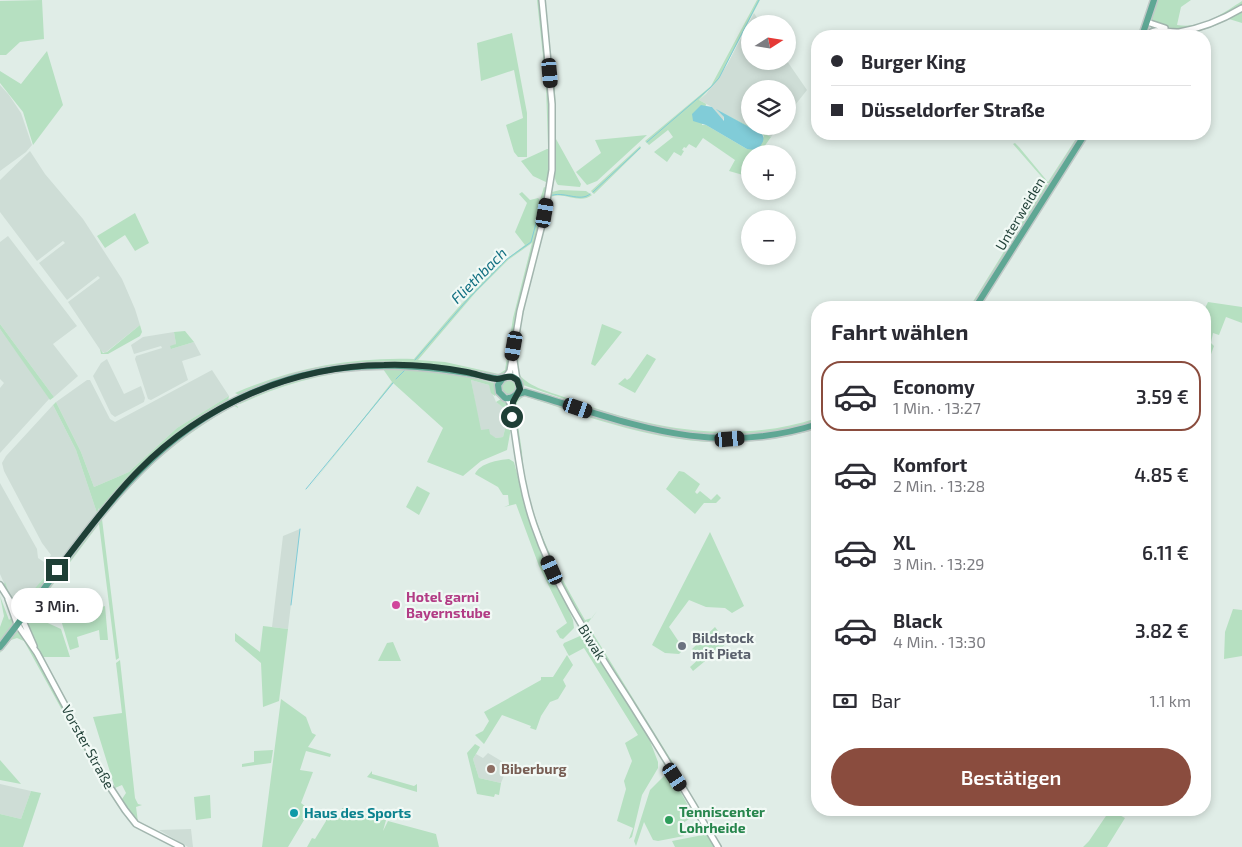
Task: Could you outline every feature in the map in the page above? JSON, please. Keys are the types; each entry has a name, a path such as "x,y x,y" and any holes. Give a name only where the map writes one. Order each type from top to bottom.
{"main road":[{"path":"1145,30 1154,0"},
{"name":"Unterweiden","path":"979,301 1081,140"},
{"path":"0,647 104,510 138,470 178,435 219,409 285,380 338,369 404,365 457,371 497,379 504,377 518,381 526,388 578,408"},
{"path":"457,371 498,385"},
{"path":"504,377 498,385 500,394 507,398 525,392 662,433 701,438 730,439 769,436 811,426"},
{"path":"516,395 518,381"}],"street":[{"path":"504,377 510,371 527,278 545,213 552,162 552,96 542,0"},
{"path":"1187,30 1213,24 1242,8"},
{"path":"1146,24 1155,30"},
{"path":"1146,24 1178,30"},
{"path":"514,346 514,369 518,381"},
{"name":"Biwak","path":"512,417 516,395"},
{"name":"Biwak","path":"507,398 512,417 516,455 525,499 540,544 552,570 584,629 718,847"},
{"name":"Vorster Straße","path":"0,585 8,599 17,624 37,653"},
{"name":"Vorster Straße","path":"8,599 21,618 37,653 114,794 136,824 181,847"},
{"path":"13,605 23,608 31,604"}],"shaded area":[{"path":"741,38 741,70 793,70 807,90 796,104 796,80 741,80 741,122 717,110 724,117 723,121 712,107 699,100 706,94 727,65"},
{"path":"0,85 21,113 32,145 26,152 0,171"},
{"path":"30,151 45,174 83,219 122,279 135,309 140,325 105,353 101,351 68,302 100,278 98,276 67,300 39,263 65,243 63,241 37,261 0,212 0,180"},
{"path":"8,236 77,326 53,344 78,376 54,397 0,324 0,242"},
{"path":"0,329 50,398 0,453 0,388 4,383 0,379"},
{"path":"174,332 176,344 171,349 194,342 201,355 182,361 188,380 151,400 148,399 135,359 136,356 162,348 161,346 134,354 131,345 143,337"},
{"path":"107,359 124,394 141,386 145,398 144,402 115,417 111,414 93,376 101,363"},
{"path":"212,370 229,396 177,428 129,472 94,487 81,452 56,402 87,380 90,380 110,419 115,422"},
{"path":"471,380 489,385 496,402 503,407 506,425 503,437 496,438 480,430"},
{"path":"53,405 76,450 97,513 53,570 24,602 20,603 11,599 0,574 0,483 37,549 38,558 44,562 51,555 42,543 4,471 2,463 6,456"},
{"path":"300,529 288,629 272,627 283,536"},
{"name":"Biberburg","path":"488,753 508,765 501,783 479,778 473,759 476,754 483,758"},
{"path":"0,784 31,791 21,819 0,814"},
{"path":"191,829 193,847 188,847 159,830"}],"green space":[{"path":"42,0 44,39 20,42 6,55 0,55 0,1"},
{"path":"537,0 540,0 549,87 551,142 548,146 546,85"},
{"path":"544,0 555,89 556,139 581,184 580,187 558,185 554,175 555,122"},
{"path":"757,0 760,0 752,15 749,15"},
{"path":"1156,0 1191,0 1181,7 1177,25 1186,26 1203,23 1242,1 1242,5 1221,17 1198,26 1174,28 1162,26 1151,21"},
{"path":"1242,9 1242,23 1229,19"},
{"path":"1229,19 1213,27 1203,30 1194,30"},
{"path":"741,30 741,36 718,80 699,100 708,105 706,104 702,125 706,125 741,145 741,174 729,171 735,160 703,138 696,148 689,144 686,148 684,147 681,156 674,152 667,162 654,152 673,137 668,130 649,145 645,141 711,86"},
{"path":"512,33 527,113 527,157 518,157 514,152 506,125 523,118 514,70 481,81 477,43"},
{"path":"47,51 63,105 33,145 23,112 0,83 0,71 21,84"},
{"path":"647,135 597,181 587,185 576,172 601,153 595,140"},
{"path":"763,135 771,137 765,145 760,145"},
{"path":"1075,140 1079,140 1051,183 1047,183 1013,144 1015,143 1019,147 1048,182"},
{"path":"640,146 641,148 594,194 591,191"},
{"path":"551,149 548,183 533,176 521,161"},
{"path":"1046,184 1048,187 977,301 973,301"},
{"path":"544,187 548,189 522,288 509,370 502,377 411,363 368,363 301,375 239,395 235,393 279,377 323,366 368,360 414,359 480,284 525,245 515,232 527,203 519,194 522,192 530,200 538,198 540,200","holes":["532,243 513,318 505,370 499,374 445,362 418,360 476,292 508,260"]},
{"path":"560,190 586,191 592,195 582,199 561,196 551,197 552,192"},
{"path":"135,213 149,243 135,251 125,235 105,248 97,236"},
{"path":"527,295 519,335 518,372 526,381 538,388 626,417 657,425 689,430 753,431 811,420 811,425 786,431 723,438 650,428 523,385 515,371 517,342"},
{"path":"1211,302 1242,307 1242,323 1226,317 1219,335 1213,333 1211,343"},
{"path":"0,324 54,397 50,400 0,329"},
{"path":"602,324 622,332 595,366 591,364"},
{"path":"140,325 142,332 140,336 108,354 101,354 100,349 103,353 107,352"},
{"path":"185,331 194,342 171,349 170,346 176,344 174,332"},
{"path":"1211,343 1214,346 1211,354"},
{"path":"647,354 656,359 635,393 618,384 625,378 627,380 630,378"},
{"path":"371,367 449,372 494,383 497,392 495,396 491,393 489,385 471,380 481,430 489,429 490,434 496,438 503,437 506,425 504,408 496,402 501,399 509,403 511,428 507,450 481,461 463,476 427,462 443,428 393,383 307,490 392,382 383,369 346,372 310,379 274,390 240,404 239,402 287,382"},
{"path":"506,379 513,379 518,387 513,396 506,395 501,390 501,384"},
{"path":"523,393 635,428 663,435 692,439 750,440 811,428 811,430 777,438 739,442 703,442 633,430 524,396 517,402 524,475 529,497 544,540 563,581 585,620 592,618 587,624 582,621 560,580 534,517 528,495 523,472 517,436 515,399"},
{"path":"229,396 228,402 159,450 100,511 99,508 97,513 76,450 53,405 56,402 81,452 94,487 129,472 177,428"},
{"path":"234,403 239,408 234,406 214,418 195,430 162,456 132,485 102,519 119,658 116,660 99,524 30,615 61,629 70,657 43,657 67,703 65,702 36,650 25,618 122,491 181,436"},
{"path":"509,459 514,462 526,508 573,620 574,628 563,639 560,638 556,631 567,623 539,566 516,504 504,507 509,505 508,495 503,495 498,487 475,474 477,470 485,465"},
{"path":"679,471 684,472 700,484 695,492 697,494 700,491 711,500 717,494 721,498 716,503 704,503 695,514 666,489"},
{"path":"417,486 430,493 419,515 406,507"},
{"path":"710,532 744,606 732,613 725,608 706,607 689,600 669,627 681,645 679,647 683,650 679,654 665,653 652,645"},
{"path":"52,569 55,571 25,605 16,606 11,599 22,603"},
{"path":"5,582 11,598 3,587"},
{"path":"0,596 9,620 12,617 13,623 0,642 0,627 4,616"},
{"path":"105,606 108,640 100,640 99,630 77,637 79,647 70,650 61,620"},
{"path":"1233,609 1242,610 1242,656 1224,659 1225,632"},
{"path":"263,626 288,629 279,701 263,707 261,663 235,641 235,633 260,652"},
{"path":"589,627 678,771 688,790 686,792 589,633"},
{"path":"715,627 727,643 693,671 690,667 700,658 692,649"},
{"path":"18,631 28,642 119,808 84,750 24,641 17,638 11,640 0,653 1,648"},
{"path":"584,636 587,639 647,733 658,762 658,768 642,795 632,837 629,839 633,828 617,821 626,789 624,781 632,761 625,743 638,735 584,648 569,656 563,645 564,643"},
{"path":"393,642 401,661 378,661 387,643"},
{"path":"567,655 573,665 563,680 566,686 558,699 550,702 541,716 536,730 530,728 531,726 502,715 484,744 475,735 483,731 489,721 484,712 541,680 541,677 553,677"},
{"path":"120,660 135,798 138,804 142,805 136,807 138,822 117,796 122,799 126,793 122,785 115,788 93,717 122,713 116,663"},
{"path":"281,699 306,717 312,733 316,735 308,747 331,754 330,757 306,751 300,770 313,772 301,803 310,810 288,847 262,847"},
{"path":"475,744 480,747 473,759 479,778 501,783 499,795 495,794 494,797 477,794 467,753"},
{"path":"273,750 271,763 242,767 242,764 254,762 254,751"},
{"path":"0,760 21,784 0,780"},
{"path":"372,771 372,774 414,786 417,784 417,792 367,777"},
{"path":"666,774 672,777 694,816 678,826 684,836 658,841 653,840 644,822 636,846 634,841 650,790"},
{"path":"31,791 41,793 23,847 0,847 0,814 21,819"},
{"path":"210,795 211,818 196,820 194,797"},
{"path":"342,808 386,820 383,831 388,821 436,834 439,847 307,847 312,838 315,839 326,821 326,817 338,820"},
{"path":"1106,816 1121,816 1125,818 1107,847 1083,847"},
{"path":"708,834 716,847 675,847 672,841"}],"water":[{"path":"701,105 712,107 724,121 724,117 716,109 741,123 741,135 762,135 763,141 761,145 741,145 706,125 693,121 692,114"}],"waterway":[{"name":"Fliethbach","path":"647,142 719,78 759,0"},
{"name":"Fliethbach","path":"593,192 640,148"},
{"name":"Fliethbach","path":"550,196 560,194 581,197 590,194"},
{"name":"Fliethbach","path":"415,360 469,298 507,259 531,242 542,201"},
{"name":"Fliethbach","path":"396,379 405,370"},
{"name":"Fliethbach","path":"306,489 393,383"},
{"name":"Fliethbach","path":"291,605 300,529"}],"place":[{"name":"Hotel garni Bayernstube","path":"396,605"},
{"name":"Bildstock mit Pieta","path":"682,646"},
{"name":"Biberburg","path":"491,769"},
{"name":"Haus des Sports","path":"294,813"},
{"name":"Tenniscenter Lohrheide","path":"669,820"}],"route":[{"path":"57,570 114,497 138,470 178,435 219,409 285,380 355,366 384,365 423,366 466,371 497,379 512,377 519,383 520,389 513,402 512,417"}]}
